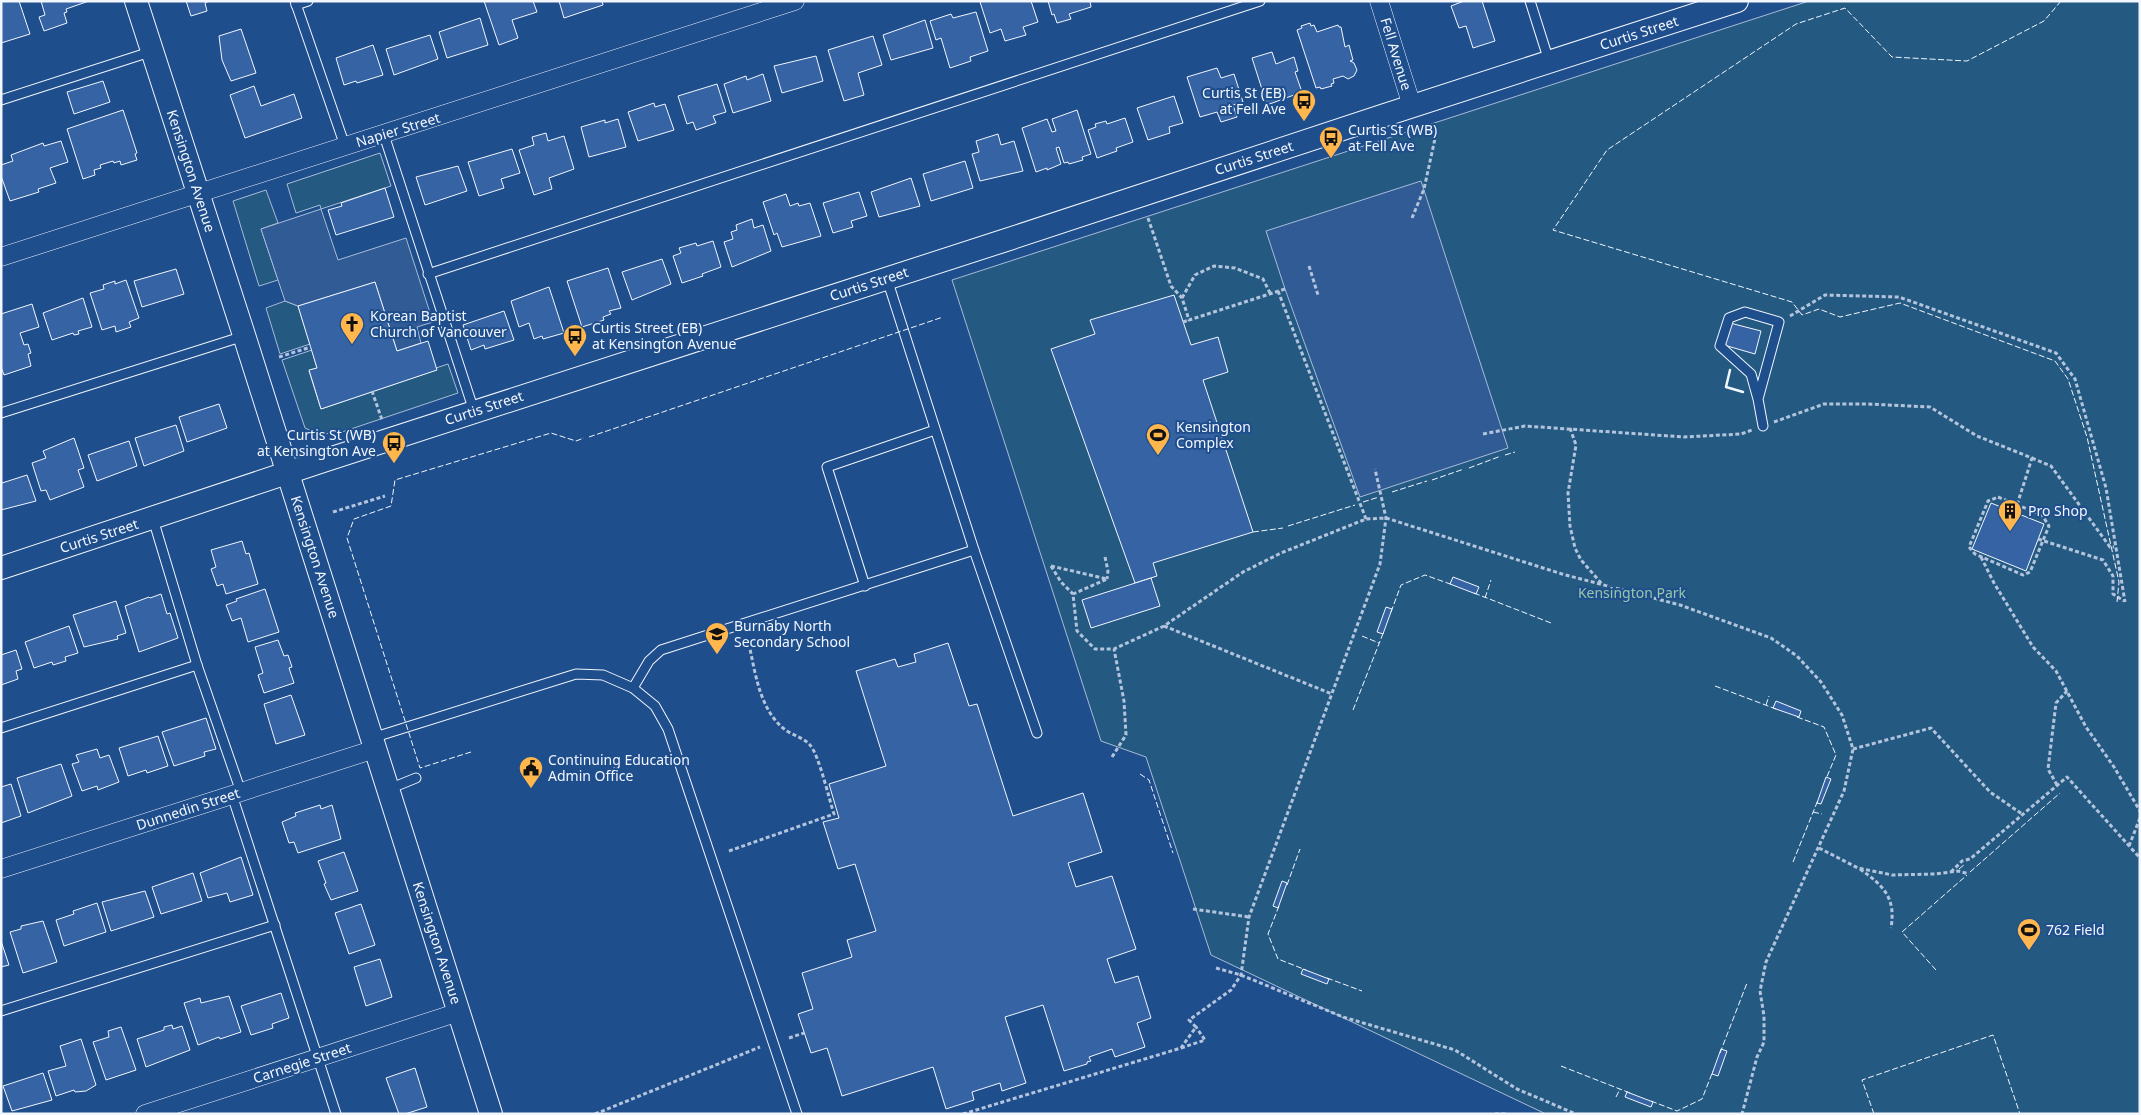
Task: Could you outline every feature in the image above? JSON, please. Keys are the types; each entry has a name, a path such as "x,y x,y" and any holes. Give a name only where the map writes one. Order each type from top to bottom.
{"street":[{"name":"Kensington Avenue","path":"136,1 491,1114"},
{"name":"Napier Street","path":"1,257 384,135 794,1"},
{"name":"Fell Avenue","path":"1379,1 1412,106"},
{"name":"Curtis Street","path":"1,568 1412,106 1550,63 1691,8 1737,1"},
{"name":"Dunnedin Street","path":"1,869 236,793 374,744"},
{"name":"Carnegie Street","path":"144,1114 459,1012"}],"lane":[{"path":"308,1 296,3 345,146"},
{"path":"428,274 1260,1"},
{"path":"1530,1 1550,63"},
{"path":"1,100 152,51"},
{"path":"384,135 474,412"},
{"path":"887,278 974,550 1037,733"},
{"path":"1758,399 1779,322 1745,312 1729,318 1720,346 1751,374 1758,399 1762,426"},
{"path":"1,413 244,335"},
{"path":"865,586 827,467 935,430"},
{"path":"152,519 275,925 336,1114"},
{"path":"633,688 649,661 662,650 974,550"},
{"path":"1,728 197,664"},
{"path":"374,744 576,674 603,675 633,688 656,706 668,729 798,1114"},
{"path":"388,789 416,778"},
{"path":"1,1011 275,925"}],"path":[{"path":"1412,218 1424,189 1436,134 1434,126"},
{"path":"1148,218 1172,286 1182,298 1189,320"},
{"path":"1182,298 1195,276 1214,266 1235,268 1262,279 1270,293"},
{"path":"1309,266 1318,295"},
{"path":"1183,322 1285,288"},
{"path":"1278,291 1366,519"},
{"path":"1799,310 1825,295 1899,297 2056,353 2075,379 2106,488 2114,547 2125,602 2113,594 2113,576 2103,560 2038,539"},
{"path":"279,357 310,347"},
{"path":"372,391 382,420"},
{"path":"1483,434 1525,426 1684,436 1741,434 1824,404 1930,407 1977,436 2051,466 2110,547 2114,547"},
{"path":"1570,428 1576,445 1568,493 1570,526 1575,548 1581,560 1602,584"},
{"path":"2017,505 2032,458"},
{"path":"963,1114 1205,1040 1189,1020 1231,990 1241,975 1249,917 1380,564 1386,518 1375,469"},
{"path":"333,512 385,496"},
{"path":"1998,497 2017,505 2042,515 2049,526 2030,572 2023,574 1981,557 1970,548 1988,501 1998,497"},
{"path":"1108,579 1051,566 1061,582 1073,594 1076,631 1095,649 1114,649 1164,626 1243,572 1281,552 1366,519 1386,518 1562,574 1680,605 1771,638 1798,656 1820,682 1842,716 1853,749 1844,791 1820,848 1766,962 1760,991 1764,1016 1764,1042 1757,1057 1742,1114"},
{"path":"1104,557 1108,579"},
{"path":"1981,557 1994,583 2034,648 2056,671 2086,727 2114,767 2140,811"},
{"path":"1073,594 1108,579"},
{"path":"1164,626 1332,694"},
{"path":"729,851 834,814 818,759 811,746 802,738 787,731 772,717 760,690 750,649"},
{"path":"1112,757 1126,735 1124,701 1114,649"},
{"path":"2057,786 2048,769 2056,703 2067,691"},
{"path":"1853,749 1931,728 1990,792 2023,814"},
{"path":"1951,872 1962,861 1970,859 2067,776 2140,858"},
{"path":"2129,846 2140,818"},
{"path":"1820,848 1858,868 1875,880 1888,893 1893,913 1890,928"},
{"path":"1858,868 1892,874 1958,871 1968,874"},
{"path":"1193,909 1249,917"},
{"path":"1216,968 1241,975 1343,1017 1455,1050 1517,1089 1576,1114"},
{"path":"1181,1048 1196,1027"},
{"path":"790,1038 804,1033"},
{"path":"595,1114 763,1046"},
{"path":"1495,1114 1507,1114"}],"green space":[{"name":"Kensington Park","path":"1809,1 2140,1 2140,1114 1546,1114 1211,955 1146,757 1101,741 952,280"},
{"path":"380,153 391,186 321,209 320,205 296,213 287,184"},
{"path":"266,190 278,223 261,229 278,280 259,286 233,201"},
{"path":"285,301 298,306 310,344 280,354 266,308"},
{"path":"312,350 317,368 309,371 321,409 436,370 436,368 448,364 458,393 339,433 318,434 305,428 282,360"}],"shaded area":[{"path":"1421,181 1508,448 1360,497 1266,231"},
{"path":"321,209 338,260 406,238 433,322 417,327 421,343 397,351 375,282 298,306 285,301 261,229"}],"building":[{"path":"1,1 19,1 30,34 1,43"},
{"path":"41,1 89,1 66,9 67,12 64,13 67,23 44,31 39,17 45,15"},
{"path":"186,1 209,1 205,3 207,11 191,16"},
{"path":"484,1 533,1 537,12 512,20 518,38 499,45"},
{"path":"559,1 602,1 603,5 564,18"},
{"path":"1031,1 1038,22 1023,27 1026,35 1005,41 1001,29 990,33 980,2"},
{"path":"1048,1 1090,1 1091,7 1069,14 1071,19 1057,23 1054,14 1052,15"},
{"path":"1464,1 1482,1 1495,41 1473,48 1466,26 1459,28 1451,6"},
{"path":"976,12 988,51 970,57 971,61 950,68 941,38 936,40 930,21 951,14 953,18"},
{"path":"480,18 488,45 447,58 439,32"},
{"path":"925,20 933,48 891,60 883,35"},
{"path":"1310,23 1311,26 1314,25 1317,32 1338,25 1341,27 1345,47 1349,45 1353,60 1350,61 1354,63 1357,70 1354,76 1348,79 1343,76 1333,79 1334,83 1331,84 1332,86 1321,89 1320,87 1316,88 1297,30 1302,28 1301,26"},
{"path":"241,29 256,73 231,81 222,60 219,36"},
{"path":"430,35 438,59 394,75 386,49"},
{"path":"873,36 882,65 858,73 864,95 844,101 828,50"},
{"path":"373,45 383,75 344,85 336,58"},
{"path":"1272,52 1276,64 1294,57 1298,71 1295,72 1302,92 1267,105 1252,58"},
{"path":"816,56 823,81 782,93 774,66"},
{"path":"1217,68 1221,78 1234,74 1243,102 1233,105 1237,117 1221,122 1217,112 1200,117 1187,77"},
{"path":"763,74 771,101 733,113 724,84 746,76 747,80"},
{"path":"103,81 110,102 74,114 67,92"},
{"path":"717,84 726,112 713,116 716,123 696,130 693,122 687,124 678,96"},
{"path":"254,86 261,106 294,94 302,118 245,138 230,95"},
{"path":"1174,96 1183,123 1169,127 1170,133 1148,140 1137,108"},
{"path":"654,103 655,107 665,104 674,130 638,141 628,112"},
{"path":"123,110 137,153 135,154 137,160 121,165 120,161 114,163 113,161 100,165 101,168 94,170 95,175 83,179 67,129"},
{"path":"1077,110 1091,154 1082,157 1083,160 1069,164 1068,162 1064,163 1059,147 1056,148 1061,164 1036,172 1022,128 1047,119 1052,132 1056,131 1052,119"},
{"path":"1125,118 1133,142 1116,148 1117,151 1097,158 1088,130 1096,127 1095,124 1106,121 1107,124"},
{"path":"618,119 626,147 589,157 581,127 605,120 605,123"},
{"path":"546,133 548,141 564,136 574,169 549,178 552,189 534,195 519,150 534,145 532,137"},
{"path":"998,134 1001,145 1014,141 1023,171 980,181 972,154 979,152 976,141"},
{"path":"61,141 68,162 50,168 56,183 38,189 39,192 10,201 1,176 1,165 13,161 11,155 43,143 44,146"},
{"path":"512,149 520,173 501,179 504,188 479,196 468,162"},
{"path":"965,161 973,188 931,201 923,174"},
{"path":"458,166 467,191 425,205 416,177"},
{"path":"911,178 920,206 879,217 871,192"},
{"path":"385,188 394,217 336,235 328,210 342,206 341,203"},
{"path":"859,192 867,216 851,221 853,227 833,233 823,203"},
{"path":"786,194 790,206 798,203 799,206 810,203 821,236 782,247 777,233 774,235 763,202"},
{"path":"752,219 754,228 763,225 771,251 732,267 724,242 733,239 731,232 737,230 736,225"},
{"path":"713,241 721,267 682,283 673,256 681,253 679,248 696,243 697,246"},
{"path":"662,259 671,284 632,300 622,272"},
{"path":"608,268 621,308 609,311 611,314 603,317 604,320 582,327 567,281"},
{"path":"176,269 184,294 142,307 134,281"},
{"path":"126,280 139,318 129,322 131,327 116,332 115,326 102,330 90,293 104,289 103,285 115,281 115,284"},
{"name":"Korean Baptist Church of Vancouver","path":"375,282 397,351 428,341 437,370 321,409 309,370 317,368 298,306"},
{"path":"549,287 564,333 543,339 542,336 534,339 529,323 519,327 511,301"},
{"name":"Kensington Complex","path":"1174,295 1191,345 1218,337 1228,372 1203,380 1253,532 1153,563 1157,576 1135,583 1051,349 1095,334 1090,320"},
{"path":"83,298 92,327 78,331 79,334 74,335 73,333 52,340 43,313"},
{"path":"32,304 39,327 20,333 24,345 28,344 31,353 28,354 31,366 4,375 1,367 1,314"},
{"path":"504,311 514,340 485,349 484,345 471,350 463,325"},
{"path":"1730,323 1761,331 1755,354 1724,345"},
{"path":"219,404 227,428 187,442 179,417"},
{"path":"176,425 184,451 144,466 135,438"},
{"path":"74,438 84,468 78,470 84,487 50,500 46,490 41,491 32,463 46,458 43,451"},
{"path":"129,441 137,466 97,481 88,455"},
{"path":"27,475 36,501 1,510 1,480 2,483"},
{"name":"Pro Shop","path":"1991,503 2044,524 2026,571 1972,549"},
{"path":"242,541 246,554 249,553 258,584 226,594 223,584 217,586 211,569 216,567 211,550"},
{"path":"1453,577 1479,587 1476,594 1450,584"},
{"path":"1151,578 1160,606 1091,628 1082,600"},
{"path":"265,589 279,632 248,642 241,618 232,621 226,605 237,601 236,599"},
{"path":"161,594 167,614 170,613 178,638 139,652 125,606"},
{"path":"116,601 126,633 117,636 118,639 84,647 73,615"},
{"path":"1386,607 1392,609 1383,634 1377,632"},
{"path":"69,626 78,653 65,657 66,661 53,665 52,662 34,668 25,642"},
{"path":"278,640 284,656 288,655 292,667 289,668 294,683 264,693 258,675 263,673 255,647"},
{"path":"948,643 969,706 977,704 1013,816 1083,793 1102,852 1068,863 1076,887 1112,876 1136,949 1107,959 1115,983 1138,976 1151,1018 1137,1023 1145,1047 1115,1057 1112,1049 1089,1057 1091,1061 1087,1062 1087,1064 1064,1071 1043,1005 1005,1017 1026,1083 1002,1091 1000,1083 972,1092 974,1100 946,1109 933,1067 842,1096 827,1048 811,1053 798,1014 813,1009 802,973 852,957 847,940 876,931 855,864 838,869 823,822 839,818 829,784 886,766 856,671 895,659 898,667 916,662 914,654"},
{"path":"16,650 22,669 16,671 18,679 1,685 1,655"},
{"path":"291,695 305,735 276,744 264,704"},
{"path":"1776,701 1801,711 1799,717 1773,708"},
{"path":"206,718 216,749 204,752 205,756 174,766 162,732"},
{"path":"158,736 168,766 147,773 146,770 128,776 119,748"},
{"path":"97,749 100,758 109,755 119,782 98,790 97,786 82,791 72,764 79,762 76,755"},
{"path":"61,764 72,796 28,813 17,778"},
{"path":"1826,777 1831,779 1821,804 1817,803"},
{"path":"11,784 21,816 1,823 1,787"},
{"path":"320,805 321,809 332,805 341,839 298,853 294,842 289,843 282,822 296,816 295,813"},
{"path":"344,852 358,891 331,900 324,884 326,883 318,861"},
{"path":"241,857 253,895 230,902 227,893 208,898 200,873"},
{"path":"193,873 202,901 161,914 152,887"},
{"path":"1282,881 1287,883 1278,908 1273,906"},
{"path":"145,891 154,917 111,931 102,902"},
{"path":"97,903 106,932 64,946 56,920 74,914 73,911"},
{"path":"361,904 375,945 349,954 335,913"},
{"path":"43,921 57,962 23,973 10,932 21,929 21,926"},
{"path":"1,941 9,965 1,967"},
{"path":"380,959 392,997 366,1006 354,967"},
{"path":"1303,969 1329,979 1327,984 1301,974"},
{"path":"281,993 289,1018 272,1024 273,1028 251,1035 241,1006"},
{"path":"229,996 241,1032 220,1039 219,1037 198,1045 184,1003 200,998 201,1003"},
{"path":"172,1025 173,1029 182,1026 190,1050 146,1067 137,1039 164,1030 164,1027"},
{"path":"121,1027 136,1070 106,1080 93,1042 109,1037 108,1031"},
{"path":"81,1039 96,1085 86,1091 75,1092 74,1090 56,1096 48,1071 66,1066 60,1046"},
{"path":"1721,1049 1727,1051 1718,1076 1712,1074"},
{"path":"415,1068 427,1107 399,1114 386,1078"},
{"path":"43,1073 52,1100 12,1111 3,1086"},
{"path":"1627,1092 1653,1102 1651,1107 1625,1097"}],"fence":[{"path":"2061,1 2044,21 1967,61 1892,57 1845,8 1796,24 1607,150 1553,230 1792,302 1802,315 1819,309 1840,317 1900,303 2055,361 2068,379 2087,437 2119,582 2117,602"},
{"path":"589,437 943,317"},
{"path":"471,752 420,768 347,538 354,519 391,506 395,480 551,433 576,441 584,438"},
{"path":"1505,455 1515,452"},
{"path":"1469,468 1501,456"},
{"path":"1432,480 1464,469"},
{"path":"1392,492 1427,481"},
{"path":"1363,502 1379,497"},
{"path":"1288,526 1355,505"},
{"path":"1253,532 1283,528"},
{"path":"1391,612 1401,585 1425,575 1453,585"},
{"path":"1485,598 1491,580"},
{"path":"1474,593 1551,623"},
{"path":"1353,710 1384,631"},
{"path":"1362,636 1379,643"},
{"path":"1715,686 1776,709"},
{"path":"1766,705 1769,696"},
{"path":"1797,717 1824,727 1836,755 1826,779"},
{"path":"1140,774 1149,780 1173,853"},
{"path":"1970,872 2060,793"},
{"path":"1793,862 1818,800"},
{"path":"1813,812 1822,814"},
{"path":"1287,885 1300,849"},
{"path":"1959,869 1965,864"},
{"path":"1936,970 1902,932 1967,875"},
{"path":"1279,906 1268,934 1278,959 1306,970"},
{"path":"1327,978 1362,991"},
{"path":"1720,1053 1747,983"},
{"path":"1874,1114 1862,1080 1993,1035 2020,1114"},
{"path":"1561,1066 1630,1093"},
{"path":"1651,1101 1677,1111 1702,1099 1713,1071"},
{"path":"1616,1097 1620,1089"}],"wall":[{"path":"1730,370 1726,387 1743,392"}],"place":[{"name":"Curtis St (EB) at Fell Ave","path":"1304,122"},
{"name":"Curtis St (WB) at Fell Ave","path":"1331,159"},
{"name":"Korean Baptist Church of Vancouver","path":"352,345"},
{"name":"Curtis Street (EB) at Kensington Avenue","path":"575,357"},
{"name":"Kensington Complex","path":"1158,456"},
{"name":"Curtis St (WB) at Kensington Ave","path":"394,464"},
{"name":"Pro Shop","path":"2010,532"},
{"name":"Burnaby North Secondary School","path":"717,655"},
{"name":"Continuing Education Admin Office","path":"531,789"},
{"name":"762 Field","path":"2029,951"}]}
